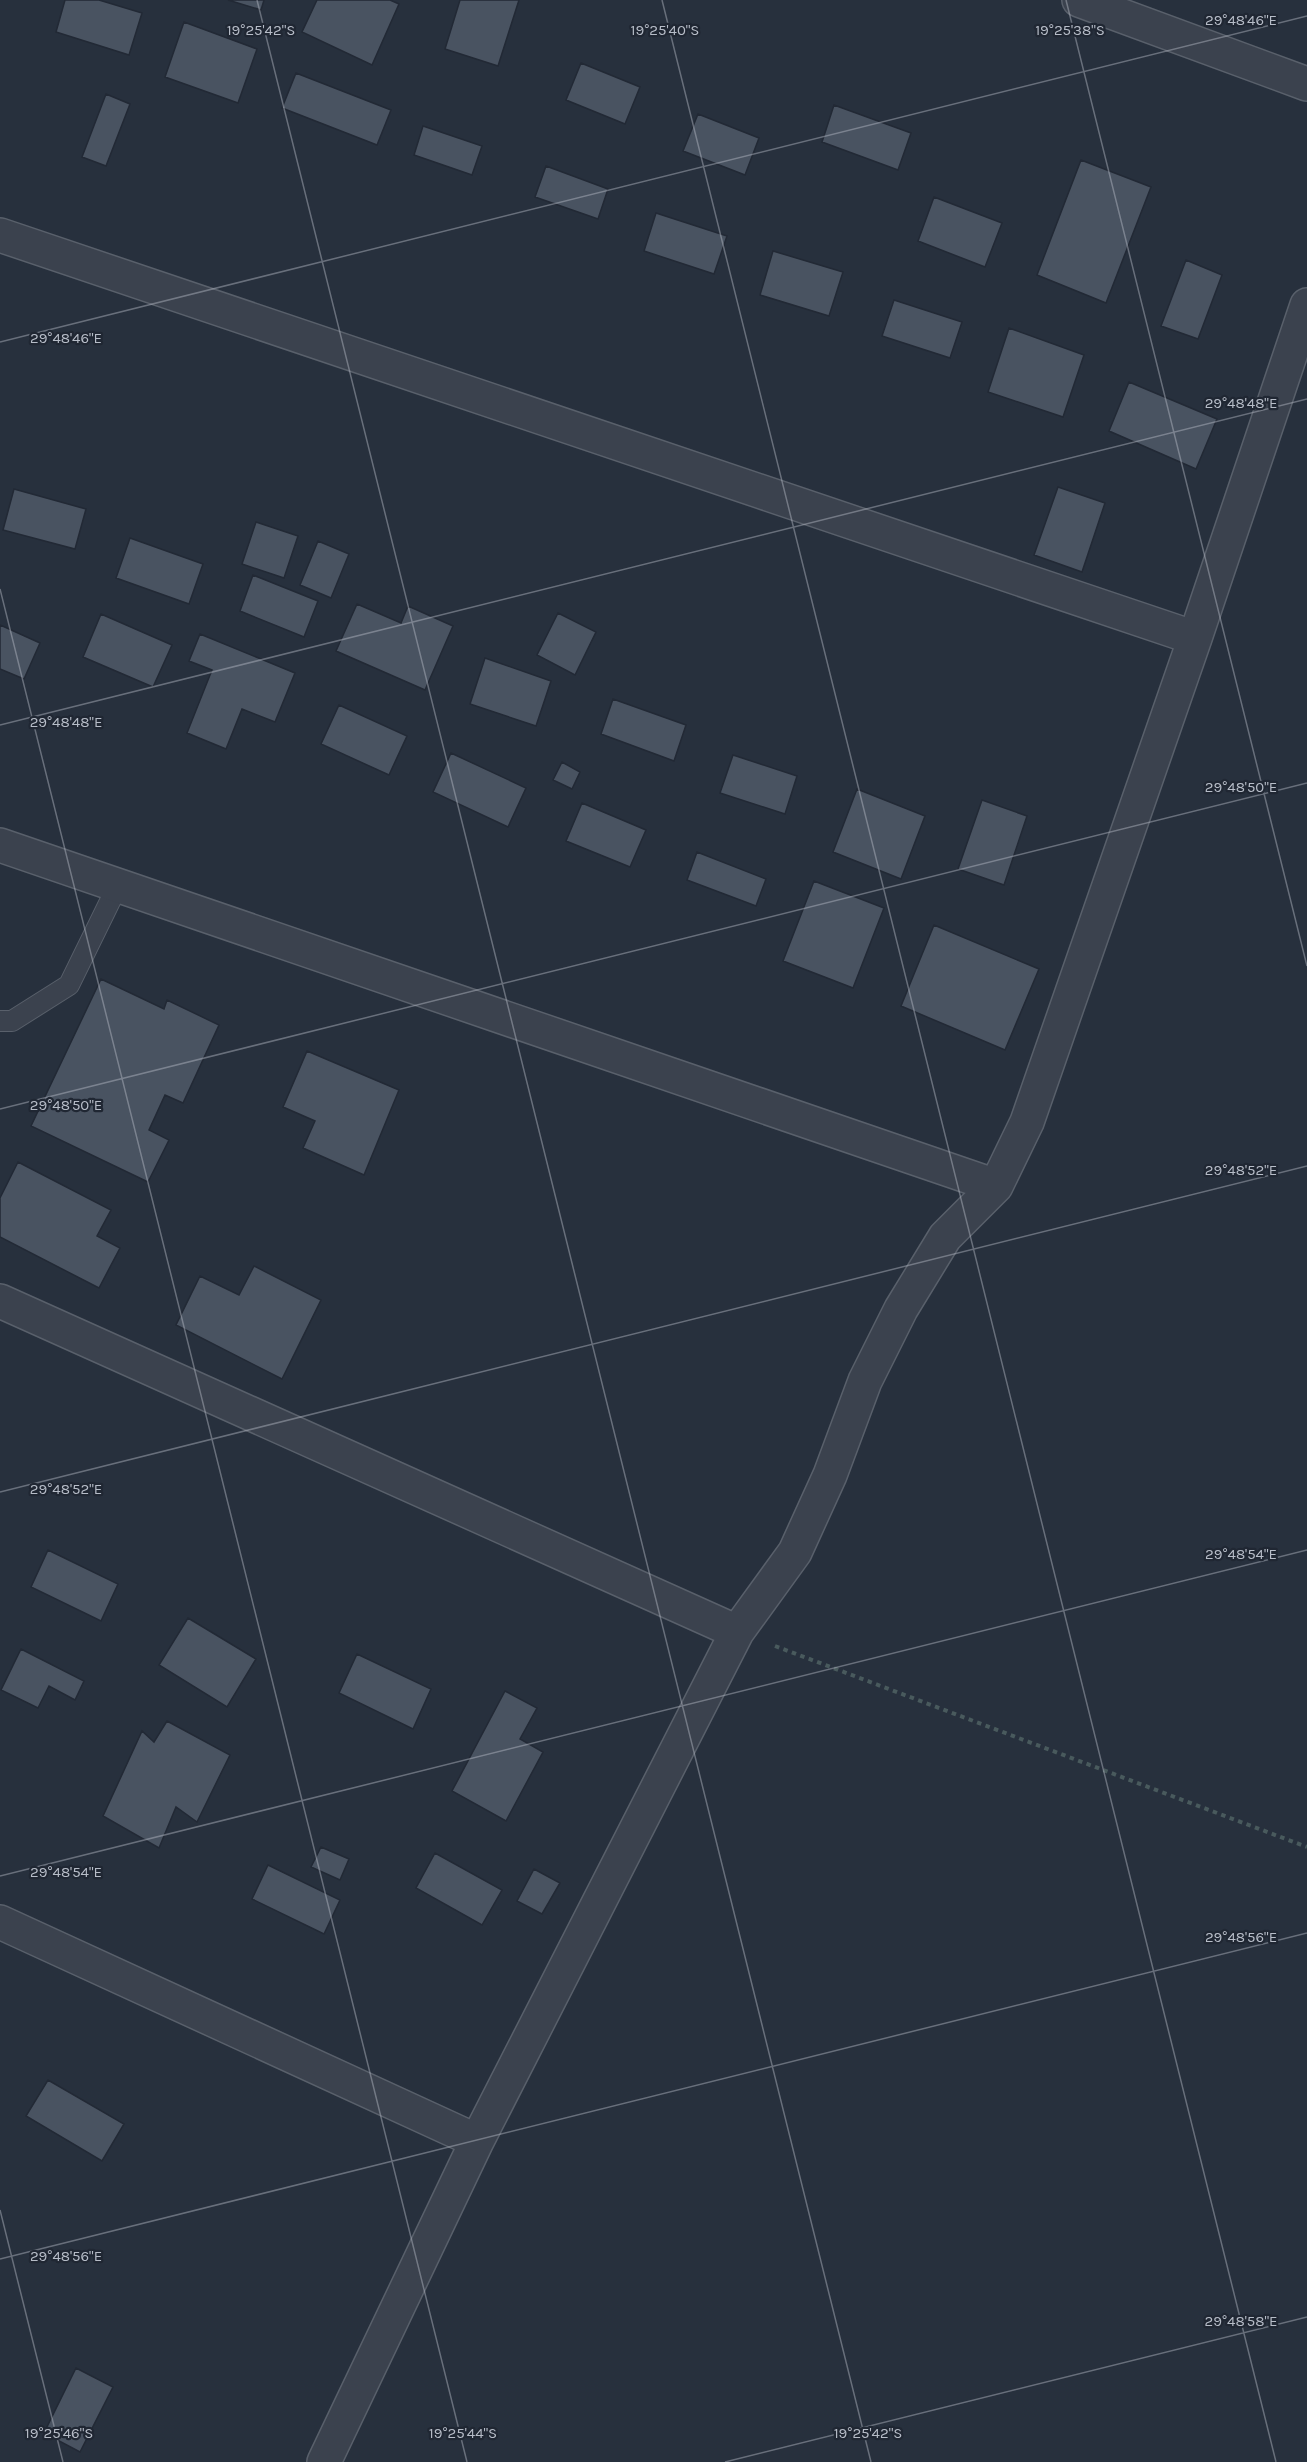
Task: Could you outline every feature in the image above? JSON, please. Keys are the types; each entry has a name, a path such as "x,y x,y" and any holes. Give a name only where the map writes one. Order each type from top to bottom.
{"street":[{"path":"1079,0 1307,84"},
{"path":"0,235 1196,638"},
{"path":"324,2462 477,2141 737,1632 795,1552 830,1475 865,1381 901,1309 945,1237 996,1186 1027,1122 1196,638 1307,305"},
{"path":"0,845 996,1186"},
{"path":"0,1300 737,1632"},
{"path":"0,1922 477,2141"}],"lane":[{"path":"0,1020 12,1021 69,985 118,885"}],"path":[{"path":"737,1632 1307,1847"}],"building":[{"path":"65,0 99,0 142,13 129,55 56,32"},
{"path":"228,0 264,0 261,10"},
{"path":"317,0 390,0 399,4 372,65 302,32"},
{"path":"460,0 519,0 498,66 445,49"},
{"path":"184,22 257,49 238,103 165,77"},
{"path":"581,63 640,87 625,124 566,100"},
{"path":"296,73 391,110 377,145 282,108"},
{"path":"106,94 130,104 106,166 82,157"},
{"path":"834,105 911,133 898,170 822,142"},
{"path":"698,114 759,138 745,175 683,151"},
{"path":"423,126 482,146 472,175 414,155"},
{"path":"1081,160 1151,187 1106,303 1037,275"},
{"path":"546,166 608,189 598,219 535,197"},
{"path":"934,197 1002,223 985,267 918,241"},
{"path":"656,213 727,236 714,274 644,251"},
{"path":"773,251 843,272 829,316 760,295"},
{"path":"1186,260 1222,275 1198,339 1161,326"},
{"path":"894,300 962,322 950,358 882,336"},
{"path":"1009,328 1084,355 1063,417 988,392"},
{"path":"1129,382 1217,419 1196,469 1109,431"},
{"path":"1058,487 1105,503 1082,572 1034,555"},
{"path":"14,489 86,509 75,549 3,530"},
{"path":"256,522 298,536 284,578 242,564"},
{"path":"130,538 203,564 189,604 116,578"},
{"path":"318,541 349,554 331,598 300,585"},
{"path":"253,575 318,601 304,637 240,611"},
{"path":"357,604 401,623 408,606 453,626 425,690 336,651"},
{"path":"558,613 596,632 575,675 537,655"},
{"path":"101,614 172,645 153,687 83,657"},
{"path":"0,625 40,643 24,679 0,669"},
{"path":"200,634 295,673 275,722 242,709 226,749 187,733 212,670 189,661"},
{"path":"485,658 551,681 536,726 470,704"},
{"path":"613,699 686,725 674,761 601,734"},
{"path":"339,705 407,736 389,775 321,744"},
{"path":"451,753 526,788 508,827 433,792"},
{"path":"733,755 797,776 785,814 720,793"},
{"path":"562,762 580,772 572,789 553,780"},
{"path":"857,789 925,816 901,879 833,852"},
{"path":"982,800 1027,816 1004,885 958,869"},
{"path":"582,803 646,830 630,867 566,841"},
{"path":"697,852 766,879 756,906 687,880"},
{"path":"814,881 884,908 853,988 783,961"},
{"path":"934,925 1039,969 1005,1050 901,1006"},
{"path":"101,979 164,1009 167,1000 219,1025 183,1103 165,1095 149,1130 169,1140 148,1182 31,1126"},
{"path":"307,1051 399,1090 364,1175 303,1148 315,1121 283,1107"},
{"path":"18,1162 111,1210 97,1236 120,1248 99,1288 0,1237 0,1198"},
{"path":"254,1266 321,1300 282,1379 176,1325 200,1276 239,1295"},
{"path":"48,1550 118,1584 101,1621 31,1587"},
{"path":"188,1618 256,1659 227,1707 159,1665"},
{"path":"21,1649 84,1681 75,1700 49,1686 38,1708 1,1690"},
{"path":"357,1654 431,1689 413,1729 339,1693"},
{"path":"505,1691 537,1708 520,1739 543,1752 506,1821 452,1791"},
{"path":"167,1721 230,1755 197,1822 176,1807 159,1848 103,1816 142,1731 154,1742"},
{"path":"321,1847 349,1859 340,1880 311,1867"},
{"path":"435,1853 502,1890 482,1925 416,1888"},
{"path":"268,1865 340,1900 324,1934 252,1899"},
{"path":"534,1869 560,1883 542,1914 517,1901"},
{"path":"48,2080 124,2124 102,2161 26,2116"},
{"path":"76,2368 113,2387 80,2452 44,2433"}]}
